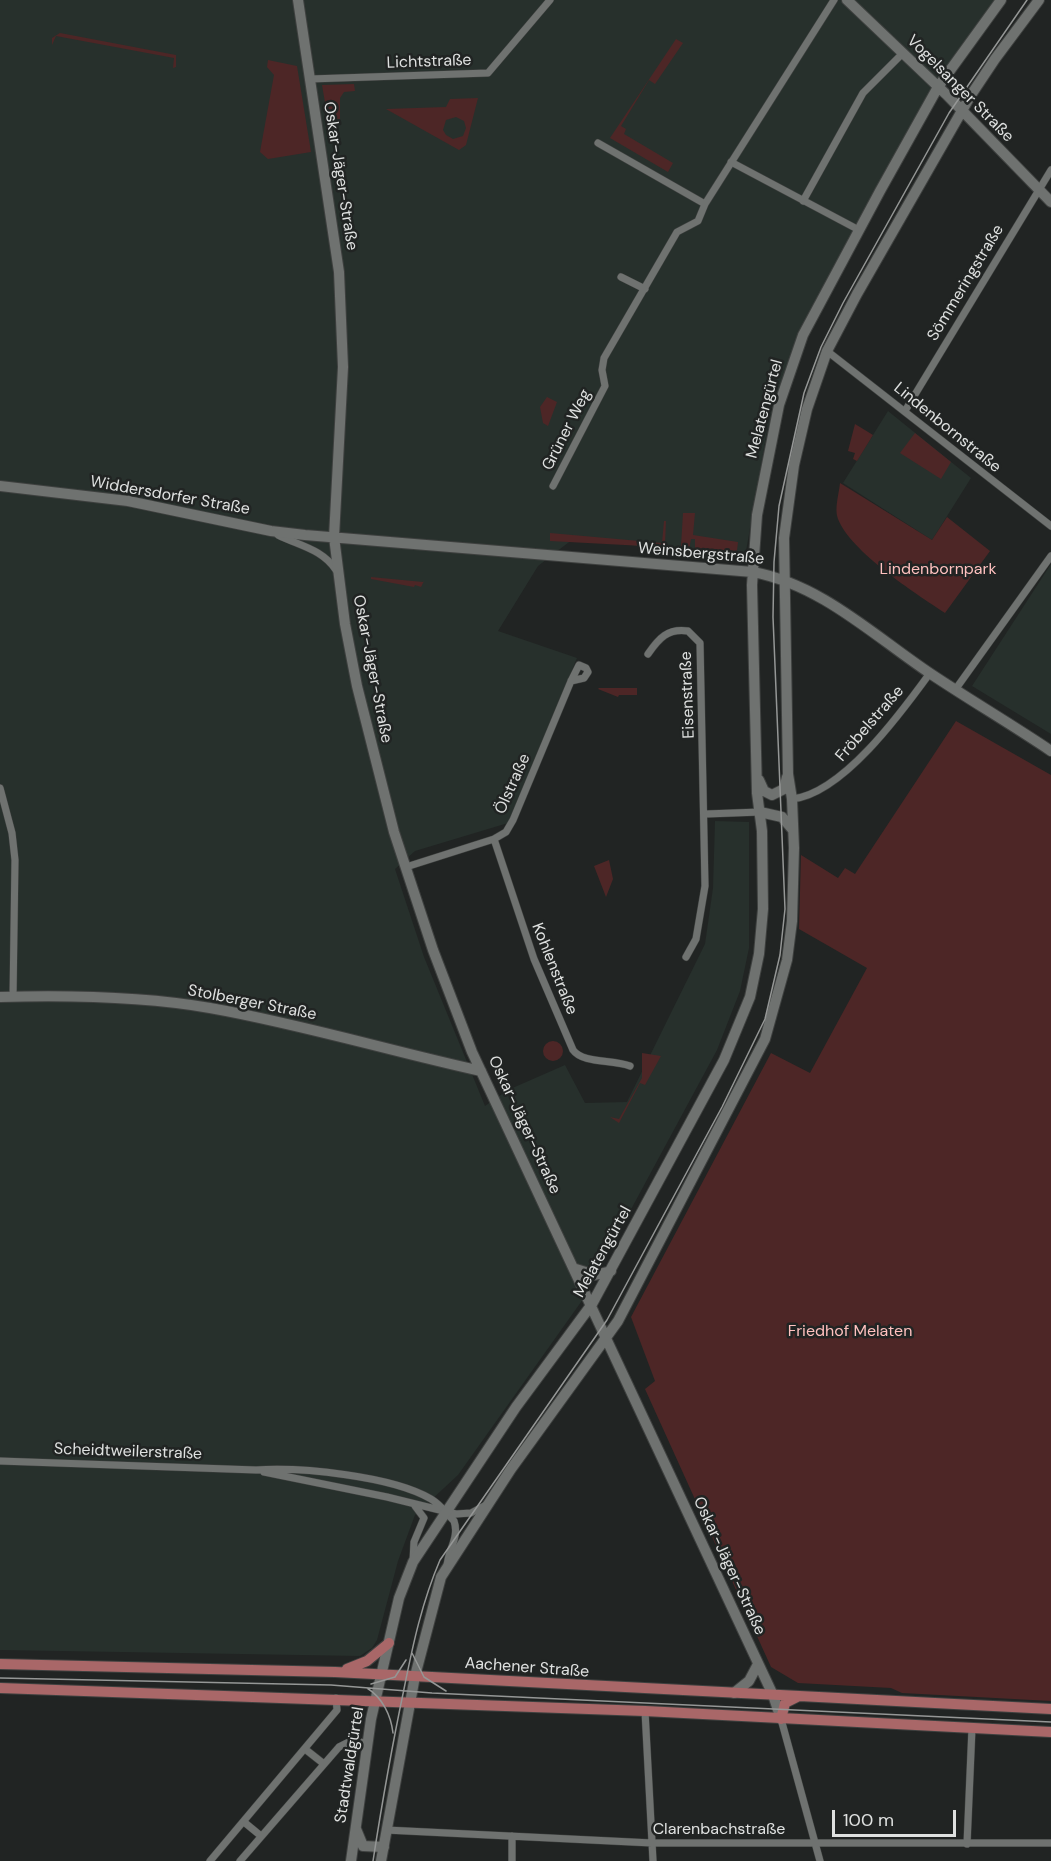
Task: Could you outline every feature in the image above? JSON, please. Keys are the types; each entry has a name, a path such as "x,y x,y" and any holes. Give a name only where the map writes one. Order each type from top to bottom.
{"main road":[{"name":"Oskar-Jäger-Straße","path":"298,0 337,251 343,367 334,537 357,686 394,832 440,970 481,1071 576,1269 773,1695 781,1719"},
{"name":"Vogelsanger Straße","path":"847,0 903,52 1051,202"},
{"name":"Melatengürtel","path":"382,1674 402,1588 413,1562 516,1407 592,1304 724,1060 750,997 759,954 763,909 757,774 753,572 760,497 782,394 803,335 938,87 1001,0"},
{"path":"381,1861 415,1676 429,1614 447,1567 488,1503 618,1321 765,1039 787,960 794,884 792,799 788,774 783,578 785,518 797,448 827,351 857,294 962,112 995,59 1039,0"},
{"name":"Widdersdorfer Straße","path":"0,486 128,501 271,531 334,537"},
{"name":"Weinsbergstraße","path":"334,537 753,572 783,578 835,605 955,690 1051,751"},
{"path":"757,774 764,790 772,795 784,789 788,774"},
{"path":"760,812 782,817 793,830"},
{"name":"Stolberger Straße","path":"0,997 64,995 207,1008 315,1030 481,1071"},
{"path":"576,1269 595,1275 611,1271"},
{"path":"335,1672 367,1661 389,1643"},
{"name":"Aachener Straße","path":"0,1664 382,1674 1051,1709"},
{"path":"735,1693 749,1681 758,1664"},
{"name":"Stadtwaldgürtel","path":"351,1861 367,1743 382,1674"},
{"path":"0,1688 336,1698 1051,1732"},
{"path":"781,1719 785,1703 798,1696"},
{"path":"355,1823 359,1842 363,1846 384,1847"}],"street":[{"name":"Lichtstraße","path":"310,80 488,73 550,0"},
{"name":"Grüner Weg","path":"553,486 605,386 602,370 604,358 677,232 698,221 705,204 834,0"},
{"path":"802,201 863,93 903,52"},
{"path":"598,143 705,204"},
{"path":"731,162 859,230"},
{"name":"Sömmeringstraße","path":"906,411 1051,170"},
{"path":"621,277 645,289"},
{"name":"Lindenbornstraße","path":"827,351 1051,526"},
{"path":"271,531 297,545 320,552 339,573"},
{"path":"955,690 1051,556"},
{"name":"Eisenstraße","path":"648,654 660,637 672,631 688,631 700,642 706,814 703,907 696,939 686,957"},
{"name":"Fröbelstraße","path":"792,799 804,798 824,788 862,757 930,673"},
{"name":"Ölstraße","path":"406,867 494,839 506,832 571,681"},
{"path":"0,788 12,833 15,861 13,997"},
{"path":"706,814 760,812"},
{"name":"Kohlenstraße","path":"494,839 527,940 573,1050 587,1059 618,1061 630,1066"},
{"name":"Scheidtweilerstraße","path":"0,1461 256,1470 297,1468 333,1473 406,1490 435,1501 456,1527 447,1567"},
{"name":"Scheidtweilerstraße","path":"256,1470 446,1512 465,1514 488,1503"},
{"name":"Scheidtweilerstraße","path":"435,1501 456,1499"},
{"path":"413,1504 423,1512 424,1518 412,1549 413,1562"},
{"path":"210,1861 337,1710 336,1698"},
{"path":"645,1711 653,1861"},
{"path":"781,1719 820,1861"},
{"path":"967,1844 972,1728"},
{"path":"240,1861 346,1742 367,1743"},
{"path":"305,1749 324,1764"},
{"path":"244,1822 261,1836"},
{"name":"Clarenbachstraße","path":"387,1830 652,1843 1051,1843"},
{"path":"512,1836 512,1861"}],"shaded area":[{"path":"0,0 996,0 974,30 791,357 767,431 745,557 573,539 538,566 498,631 577,658 508,823 415,851 395,869 424,957 485,1106 508,1090 565,1065 585,1103 627,1102 705,944 713,888 715,821 749,822 749,948 740,991 717,1050 581,1302 458,1475 415,1515 398,1561 377,1640 372,1648 360,1656 0,1650"},
{"path":"888,411 971,478 932,540 843,483"},
{"path":"1051,564 1051,734 972,686"}],"green space":[{"path":"60,33 176,55 176,67 173,68 174,58 56,36 52,45 52,38"},
{"path":"676,39 683,43 655,84 649,80 621,126 626,129 624,134 673,163 668,172 610,138"},
{"path":"268,60 297,66 311,152 268,159 260,152 274,75 267,67"},
{"path":"354,84 355,91 344,92 340,98 340,119 328,120 322,85"},
{"path":"478,98 466,145 459,150 386,109 446,107 450,99","holes":["456,117 464,121 466,128 463,136 453,139 443,130 446,120"]},
{"path":"547,397 557,402 548,426 543,423 540,407"},
{"path":"855,424 873,435 857,461 853,459 855,453 848,451"},
{"path":"915,433 951,462 941,479 900,453"},
{"name":"Lindenbornpark","path":"840,483 932,540 947,517 990,551 945,613 885,571 845,532 837,515"},
{"path":"683,513 695,513 693,535 738,542 736,559 728,555 695,549 695,539 691,539 689,550 684,550 681,546"},
{"path":"664,521 666,521 665,544 662,547 550,541 550,533 662,543"},
{"path":"371,577 424,581 421,587 415,585 414,587 371,579"},
{"path":"599,688 637,688 637,695 619,695 618,697"},
{"name":"Friedhof Melaten","path":"956,721 1051,775 1051,1701 902,1693 891,1688 798,1683 771,1667 645,1389 655,1381 631,1317 771,1053 810,1073 867,968 799,929 801,855 838,878 845,868 855,874"},
{"path":"609,860 613,879 606,897 594,866"},
{"path":"553,1041 560,1044 563,1051 560,1058 553,1061 546,1058 543,1051 546,1044"},
{"path":"642,1053 661,1056 645,1085 640,1083 619,1123 610,1117 619,1119 642,1078"}],"tram line":[{"path":"373,1861 391,1753 411,1656 423,1607 440,1560 607,1320 722,1107 765,1019 780,955 785,909 773,617 774,562 779,506 804,393 821,347 843,303 949,113 1027,0"},
{"path":"412,1653 424,1677 446,1691"},
{"path":"371,1684 395,1677 406,1660"},
{"path":"0,1678 331,1685 432,1693 1051,1722"},
{"path":"367,1688 378,1697 385,1708 393,1733"}]}
